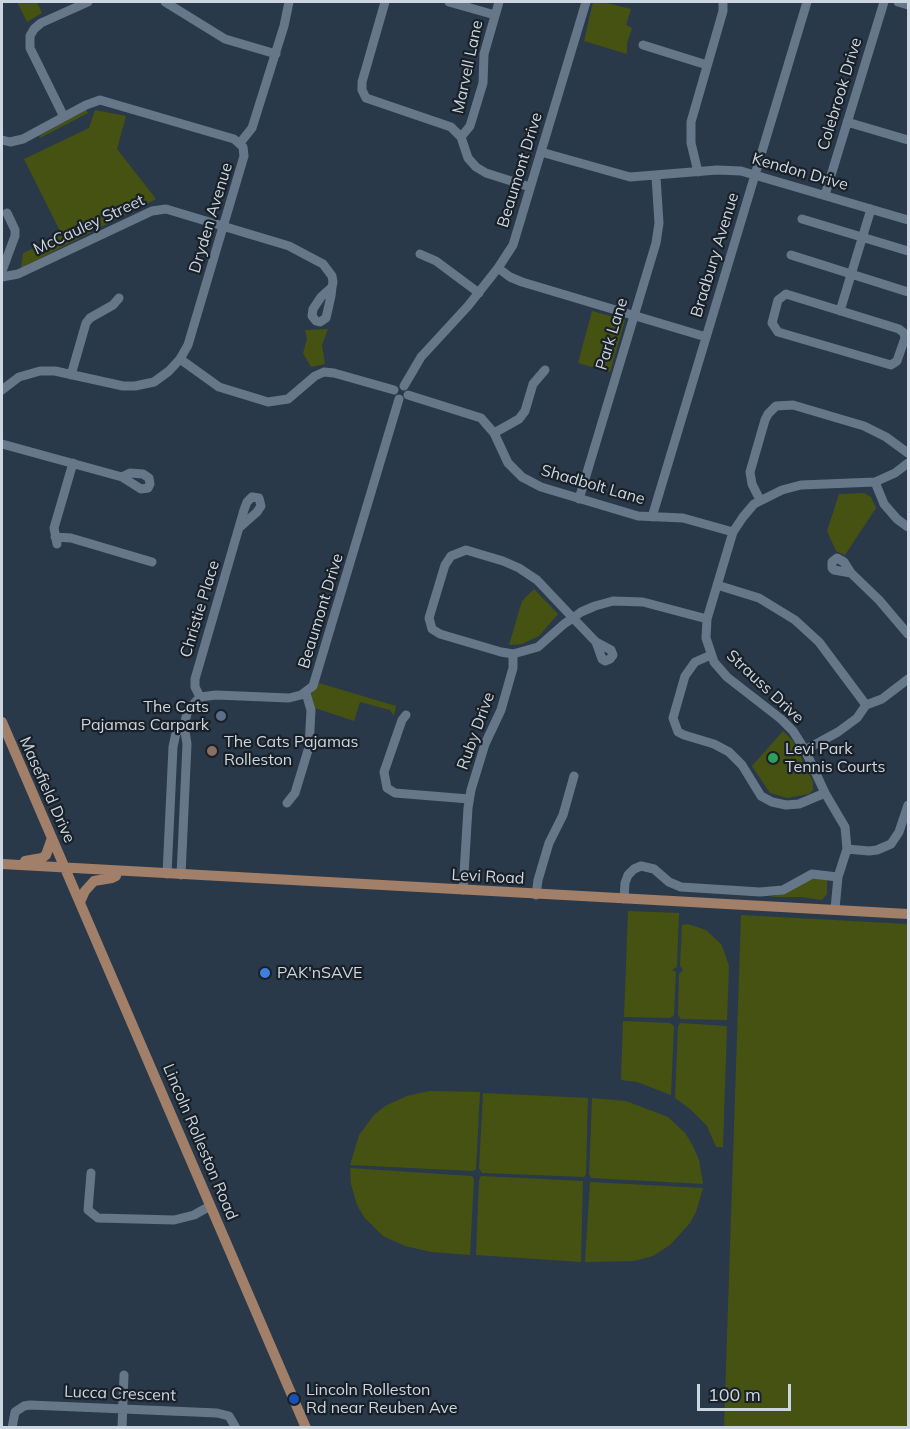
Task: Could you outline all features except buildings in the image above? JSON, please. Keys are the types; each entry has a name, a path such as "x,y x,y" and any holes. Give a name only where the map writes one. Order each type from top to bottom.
{"main road":[{"name":"Masefield Drive","path":"2,722 66,869"},
{"path":"16,865 28,859 42,858 48,852 52,838"},
{"name":"Levi Road","path":"2,864 909,914"},
{"name":"Lincoln Rolleston Road","path":"66,869 306,1428"},
{"path":"80,902 85,891 94,881 112,878 121,872"}],"street":[{"path":"64,117 30,48 30,36 40,23 88,2"},
{"path":"165,2 225,39 276,54"},
{"path":"240,143 252,130 276,54 289,2"},
{"path":"385,2 362,82 363,94 366,98 446,124 461,137 468,158 480,171 530,187"},
{"path":"449,2 495,15"},
{"name":"Marvell Lane","path":"461,137 470,126 483,83 484,54 499,2"},
{"name":"Beaumont Drive","path":"200,698 216,694 289,698 306,693 315,682 404,393 428,347 457,319 479,293 513,245 586,2"},
{"path":"698,172 691,143 691,122 723,11 723,2"},
{"name":"Bradbury Avenue","path":"652,517 807,2"},
{"name":"Colebrook Drive","path":"825,195 885,2"},
{"path":"898,2 909,5"},
{"path":"644,45 707,65"},
{"name":"Dryden Avenue","path":"2,140 10,142 23,139 93,102 105,101 234,139 240,143 244,151 243,163 188,345 180,359 154,382 144,385 123,386 50,371 35,372 19,377 2,390"},
{"path":"847,122 909,140"},
{"name":"Kendon Drive","path":"541,152 623,176 656,177 733,170 755,174 909,220"},
{"name":"Park Lane","path":"579,499 658,233 656,177"},
{"path":"840,311 871,209"},
{"name":"McCauley Street","path":"2,278 18,274 155,210 170,210 300,251 326,267 332,276 332,287"},
{"path":"2,271 15,236 15,230 7,213"},
{"path":"802,219 909,251"},
{"path":"420,254 436,261 479,293"},
{"path":"791,255 909,292"},
{"path":"498,268 515,280 706,336"},
{"path":"786,294 840,311 899,329 904,333 894,365 778,332 772,323 778,300 786,294"},
{"path":"71,375 86,323 90,318 113,305 119,298"},
{"path":"180,359 219,387 268,402 288,399 309,380 324,372 394,390 395,397 404,393"},
{"path":"494,433 519,419 525,411 533,384 545,370"},
{"name":"Shadbolt Lane","path":"404,393 475,415 485,421 494,433 508,463 522,477 541,487 628,513 652,517 683,518 733,532"},
{"path":"760,500 752,484 750,472 765,420 776,406 793,405 864,426 886,436 909,453"},
{"path":"2,444 122,477"},
{"path":"73,463 54,528 56,541 71,538 152,562"},
{"name":"Strauss Drive","path":"848,849 845,827 825,793 805,750 788,725 727,677 711,655 706,638 707,620 733,532 743,517 760,500 782,490 801,485 875,482 895,473 909,463"},
{"path":"875,482 884,504 897,519 909,527"},
{"name":"Christie Place","path":"200,698 195,679 239,528"},
{"path":"596,642 573,618 537,580 519,568 471,551 456,553 445,565 429,618 432,629 440,634 501,652 513,654 538,646 573,618 596,606 622,600 643,602 707,620"},
{"path":"851,573 909,634"},
{"path":"717,585 759,598 795,620 824,648 866,705"},
{"name":"Ruby Drive","path":"463,890 469,799 485,744 501,710 513,668 513,654"},
{"path":"711,655 695,662 685,676 673,718 678,732 714,744 729,752 742,765 761,796 772,802 786,805 799,804 825,793"},
{"path":"805,750 828,739 856,718 866,705 882,699 909,680"},
{"path":"287,803 295,793 309,747 311,710 306,693"},
{"path":"181,875 187,744 184,725 188,710 200,698"},
{"path":"406,715 402,720 384,772 387,788 395,793 469,799"},
{"path":"167,874 174,739 176,733 184,725"},
{"path":"536,894 549,843 561,818 574,776"},
{"path":"171,795 184,796"},
{"path":"835,909 838,877 848,849 869,851 891,844 899,832 909,805"},
{"path":"624,899 628,875 641,866 654,869 669,882 681,887 760,892 783,890 812,874 838,877"},
{"path":"91,1173 88,1210 98,1218 174,1220 194,1215 210,1206"},
{"path":"122,1428 124,1376"},
{"name":"Lucca Crescent","path":"12,1428 15,1413 24,1406 221,1413 232,1420 236,1428"}],"green space":[{"path":"17,2 37,2 42,13 27,22"},
{"path":"593,2 603,2 631,9 626,25 632,28 627,43 627,54 584,41"},
{"path":"86,110 88,113 40,138 39,136"},
{"path":"95,110 126,116 117,149 156,199 21,268 23,253 62,235 24,159 89,128"},
{"path":"592,311 625,320 610,372 578,363"},
{"path":"328,329 322,345 325,364 311,367 303,353 307,339 305,330"},
{"path":"864,493 871,497 876,508 845,555 836,551 827,531 839,494"},
{"path":"534,589 558,614 539,636 522,644 509,645 522,601"},
{"path":"319,683 396,706 394,716 390,710 360,702 354,721 315,708 311,694"},
{"path":"783,731 793,741 813,782 813,790 809,794 787,798 770,793 752,766"},
{"path":"827,878 827,894 822,900 771,897 807,879"},
{"path":"628,911 679,913 677,967 672,970 676,972 674,1015 670,1018 624,1017"},
{"path":"741,915 908,924 908,1427 724,1427"},
{"path":"688,924 706,930 721,944 724,951 729,966 727,1020 681,1019 678,1015 679,974 683,970 680,966 682,925"},
{"path":"623,1021 670,1023 674,1026 671,1095 637,1082 621,1080"},
{"path":"680,1023 727,1026 723,1147 716,1147 707,1126 675,1098"},
{"path":"429,1091 480,1092 476,1169 473,1171 350,1165 359,1135 374,1115 385,1106 407,1096"},
{"path":"483,1093 588,1098 586,1174 584,1177 482,1173 479,1168"},
{"path":"592,1098 626,1101 668,1117 685,1133 693,1146 699,1160 703,1184 591,1178 589,1174"},
{"path":"350,1168 472,1176 474,1179 470,1255 431,1252 405,1246 383,1236 364,1217 357,1205 351,1184"},
{"path":"481,1176 583,1181 581,1262 476,1255"},
{"path":"590,1182 703,1188 690,1223 670,1245 653,1256 634,1261 585,1262"}],"place":[{"name":"The Cats Pajamas Carpark","path":"221,716"},
{"name":"The Cats Pajamas Rolleston","path":"212,751"},
{"name":"Levi Park Tennis Courts","path":"773,758"},
{"name":"PAK'nSAVE","path":"265,973"},
{"name":"Lincoln Rolleston Rd near Reuben Ave","path":"294,1399"}]}
